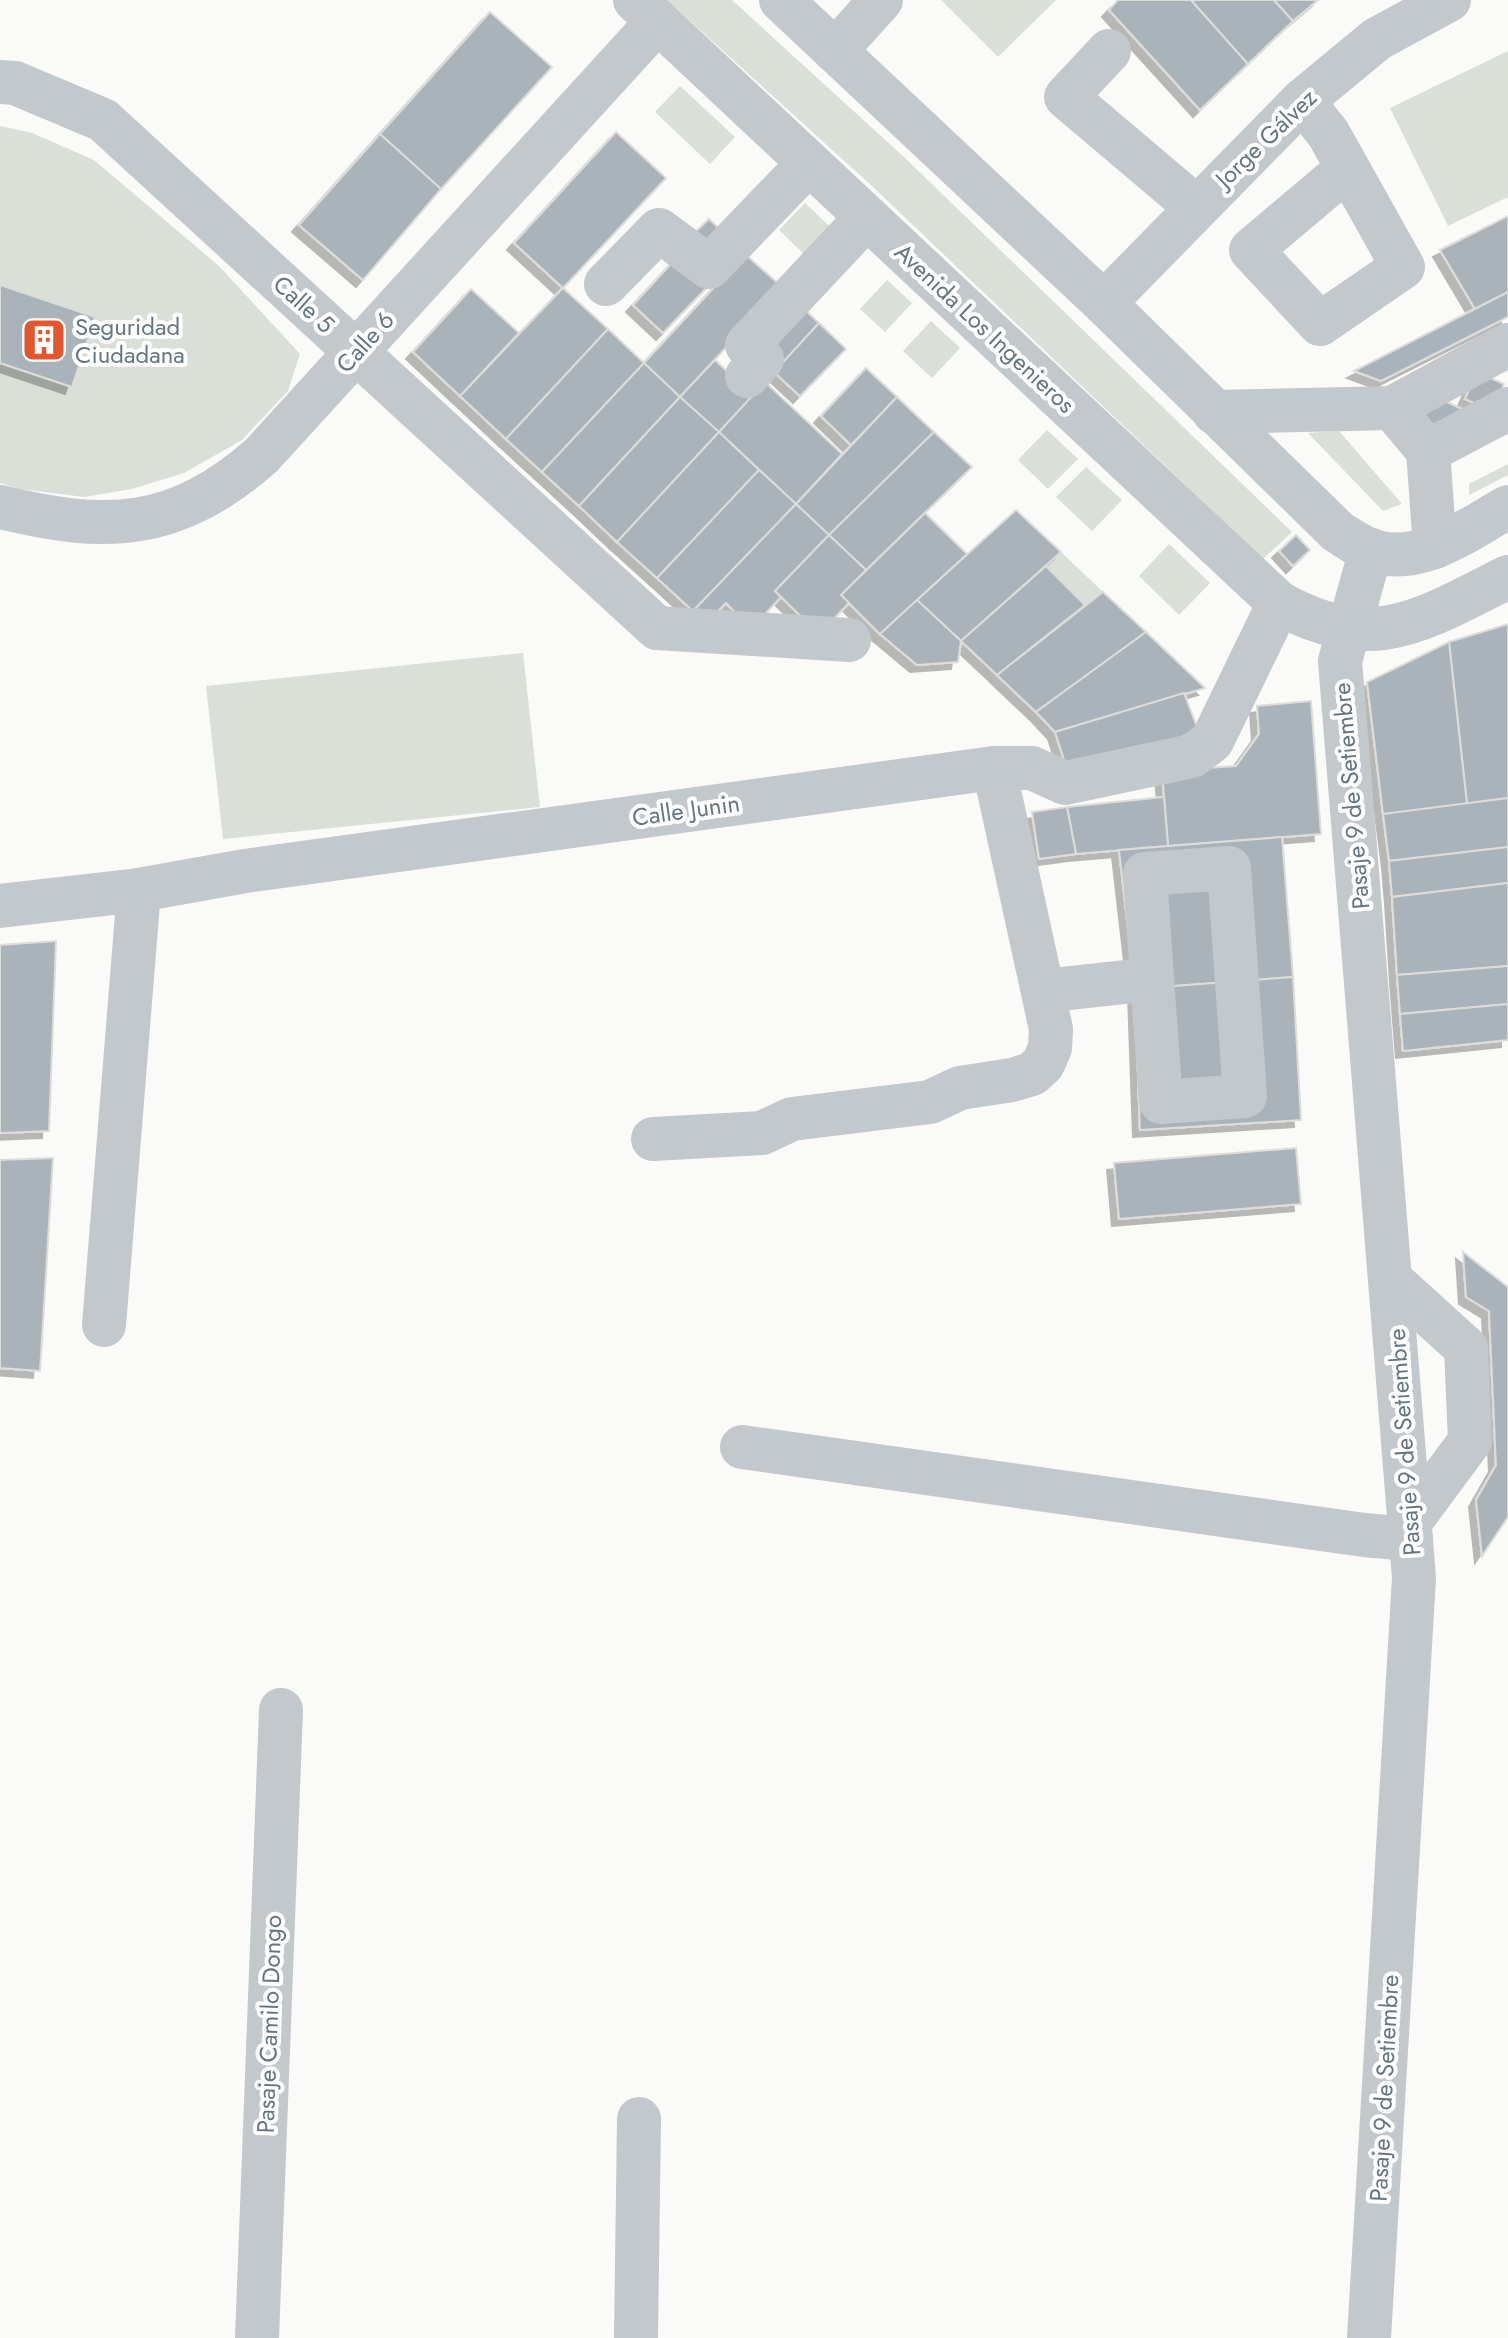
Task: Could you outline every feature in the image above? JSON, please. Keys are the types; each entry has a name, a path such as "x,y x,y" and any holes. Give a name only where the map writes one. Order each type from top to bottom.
{"street":[{"path":"781,0 1104,303 1338,532 1371,550 1394,554 1416,552 1435,547 1508,507"},
{"path":"835,51 881,0"},
{"name":"Jorge Gálvez","path":"1104,303 1302,101 1377,39 1449,0"},
{"name":"Avenida Los Ingenieros","path":"647,10 1279,603 1300,615 1351,629 1388,628 1420,621 1508,577"},
{"name":"Calle 6","path":"0,507 54,520 119,522 155,517 200,501 231,482 261,456 356,352 647,10"},
{"path":"1109,51 1066,97 1196,207"},
{"name":"Calle 5","path":"0,82 15,83 103,120 657,628 849,640"},
{"path":"1302,101 1328,133 1347,169"},
{"path":"606,284 659,230 709,267 809,163"},
{"path":"747,376 762,359 747,345 867,217"},
{"path":"1214,412 1392,408 1508,345"},
{"path":"1392,408 1428,451 1435,547"},
{"path":"1428,451 1508,409"},
{"name":"Pasaje 9 de Setiembre","path":"1369,2338 1413,1594 1391,1280 1340,661 1371,550"},
{"name":"Calle Junin","path":"0,906 139,890 245,871 994,768 1032,768 1065,783 1192,756 1212,741 1279,603"},
{"path":"653,1139 762,1133 792,1119 930,1102 960,1088 1032,1074 1043,1064 1050,1048 1051,1029 994,768"},
{"path":"1229,868 1245,1096 1161,1102 1152,979 1145,874 1229,868"},
{"path":"104,1325 139,890"},
{"path":"1043,991 1152,979"},
{"path":"742,1447 1364,1535 1410,1531 1470,1441 1466,1348 1391,1280"},
{"name":"Pasaje Camilo Dongo","path":"257,2338 281,1710"},
{"path":"636,2338 639,2119"}],"shaded area":[{"path":"667,0 732,0 905,158 1292,532 1263,559 872,186"},
{"path":"941,0 1056,0 998,57"},
{"path":"1508,51 1508,197 1448,226 1390,108"},
{"path":"680,86 735,137 710,164 655,112"},
{"path":"0,126 32,133 94,160 219,266 300,354 288,391 242,440 184,473 132,489 84,497 20,489 0,483"},
{"path":"805,203 842,238 816,266 779,230"},
{"path":"887,280 912,303 885,332 860,309"},
{"path":"931,321 960,348 932,378 903,351"},
{"path":"1047,430 1078,459 1048,489 1018,460"},
{"path":"1339,431 1402,504 1383,511 1308,433"},
{"path":"1508,464 1508,475 1469,495 1469,484"},
{"path":"1086,467 1122,500 1092,531 1056,497"},
{"path":"1169,544 1210,583 1179,615 1139,576"},
{"path":"1061,552 1103,592 1085,605 1046,566"},
{"path":"523,653 540,807 223,839 206,686"}],"building":[{"path":"1118,0 1191,0 1248,64 1200,110 1109,10"},
{"path":"1191,0 1274,0 1293,21 1248,64"},
{"path":"1274,0 1318,0 1293,21"},
{"path":"490,12 552,67 441,189 380,134"},
{"path":"616,132 666,178 563,288 514,243"},
{"path":"380,134 441,189 363,280 299,225"},
{"path":"1508,216 1508,292 1475,309 1440,250"},
{"path":"709,219 727,236 704,251 689,238"},
{"path":"683,251 714,280 663,333 633,305"},
{"path":"745,254 782,287 680,397 644,363"},
{"name":"Seguridad Ciudadana","path":"0,285 95,317 72,387 0,363"},
{"path":"563,288 608,329 506,439 460,396"},
{"path":"471,289 519,333 460,396 413,352"},
{"path":"1508,292 1508,317 1381,381 1354,371"},
{"path":"802,307 819,323 781,365 764,348"},
{"path":"819,323 846,349 800,396 774,372"},
{"path":"608,329 644,363 542,472 506,439"},
{"path":"715,360 753,396 719,432 680,397"},
{"path":"644,363 680,397 579,506 542,472"},
{"path":"866,368 897,397 851,445 821,416"},
{"path":"1477,372 1504,384 1492,411 1465,399"},
{"path":"765,382 842,454 796,504 719,432"},
{"path":"1434,396 1462,409 1450,435 1422,423"},
{"path":"680,397 719,432 617,542 579,506"},
{"path":"897,397 934,432 829,535 796,504"},
{"path":"719,432 759,470 657,578 617,542"},
{"path":"934,432 972,467 866,570 829,535"},
{"path":"759,470 796,504 693,611 657,578"},
{"path":"796,504 829,535 775,591 781,597 751,629 726,603 710,619 693,611"},
{"path":"1016,510 1061,552 961,641 917,600"},
{"path":"925,513 967,554 880,634 841,595"},
{"path":"829,535 866,570 841,595 849,603 819,634 775,591"},
{"path":"1296,535 1310,550 1293,566 1279,551"},
{"path":"1046,566 1085,605 997,675 961,641"},
{"path":"1103,592 1146,632 1036,712 997,675"},
{"path":"917,600 961,641 958,662 917,665 880,634"},
{"path":"1508,624 1508,798 1467,804 1449,642"},
{"path":"1146,632 1205,688 1055,732 1036,712"},
{"path":"1449,642 1467,804 1383,814 1367,682"},
{"path":"1184,693 1199,732 1067,769 1055,732"},
{"path":"1311,701 1321,834 1168,846 1162,771 1236,766 1259,734 1257,706"},
{"path":"1164,797 1168,846 1076,854 1067,807"},
{"path":"1508,798 1508,847 1389,861 1383,814"},
{"path":"1067,807 1076,854 1039,859 1032,812"},
{"path":"1282,837 1293,977 1135,989 1119,850"},
{"path":"1508,847 1508,883 1392,897 1389,861"},
{"path":"1508,883 1508,966 1397,975 1392,897"},
{"path":"56,941 49,1131 0,1133 0,945"},
{"path":"1508,966 1508,1004 1400,1014 1397,975"},
{"path":"1293,977 1301,1120 1140,1130 1135,989"},
{"path":"1508,1004 1508,1040 1403,1051 1400,1014"},
{"path":"1296,1148 1301,1204 1119,1219 1114,1163"},
{"path":"53,1158 40,1371 0,1368 0,1160"},
{"path":"1463,1252 1508,1287 1508,1517 1482,1556 1476,1500 1496,1465 1489,1311 1466,1297"}],"place":[{"name":"Seguridad Ciudadana","path":"44,340"}]}
